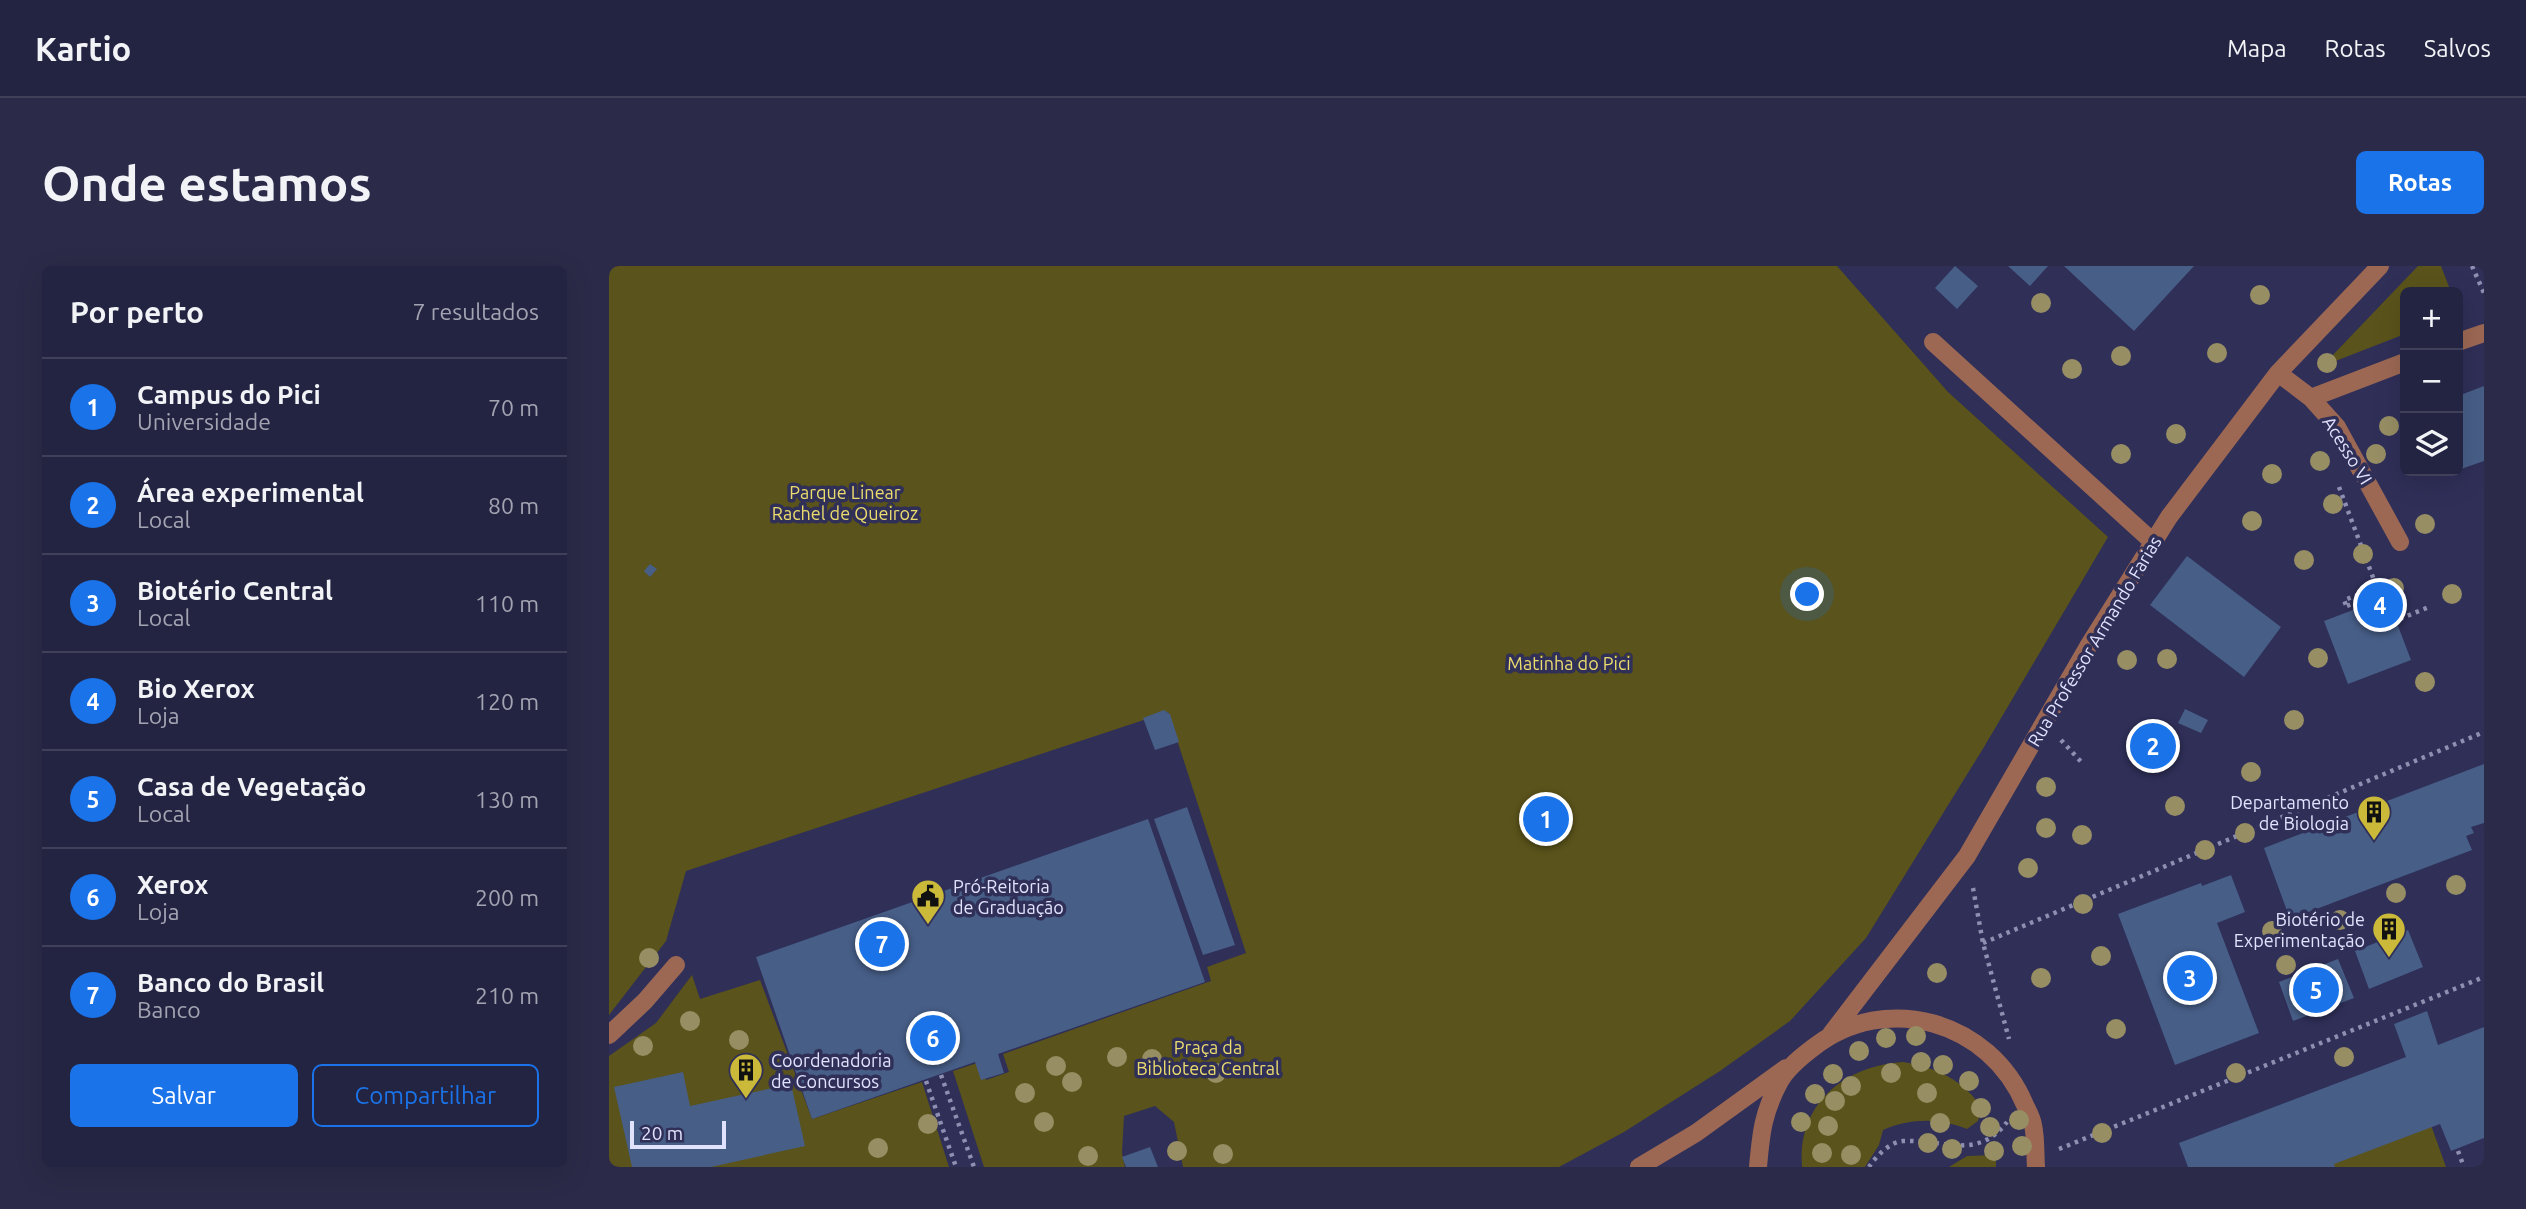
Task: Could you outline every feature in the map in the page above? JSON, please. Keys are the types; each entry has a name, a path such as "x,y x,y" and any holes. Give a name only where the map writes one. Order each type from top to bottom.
{"street":[{"name":"Rua Professor Armando Farias","path":"1831,1034 1967,856 2089,645 2168,517 2278,373 2380,266"},
{"path":"2463,340 2484,333"},
{"path":"1933,342 2153,542"},
{"path":"2311,398 2400,364"},
{"name":"Acesso VI","path":"2278,373 2311,398 2337,427 2400,542"},
{"path":"609,1035 645,1001 676,965"},
{"path":"1639,1167 1696,1133 1831,1034 1854,1024 1899,1017 1944,1025 1984,1048 2015,1082 2022,1097 2033,1124 2036,1167"},
{"path":"1758,1167 1762,1122 1781,1079 1798,1059"}],"path":[{"path":"2472,266 2484,293"},
{"path":"2338,487 2377,588 2344,600 2347,607 2382,592 2393,621 2429,607"},
{"path":"1983,943 2484,732"},
{"path":"2054,735 2084,765"},
{"path":"1967,856 1983,943 2010,1042"},
{"path":"2059,1150 2484,977"},
{"path":"941,1075 974,1167"},
{"path":"926,1081 956,1167"},
{"path":"1869,1167 1877,1155 1900,1141 1979,1145 2001,1130 2008,1121"},
{"path":"2458,1151 2464,1167"}],"green space":[{"name":"Matinha do Pici","path":"609,266 1837,266 1948,392 2108,537 1984,747 1866,938 1790,1021 1720,1071 1624,1132 1559,1167 1183,1167 1174,1122 1155,1106 1124,1116 1122,1153 1125,1167 984,1167 953,1071 980,1062 986,1080 1009,1072 1003,1054 1211,981 1207,967 1246,953 1168,712 686,871 666,941 609,1015"},
{"path":"2418,266 2441,266 2449,287 2400,287 2400,336 2333,362 2330,358"},
{"path":"692,975 700,999 760,980 812,1119 922,1082 949,1167 609,1167 609,1056 656,1023"},
{"path":"1903,1062 1938,1071 1967,1090 1982,1109 1978,1121 1967,1129 1935,1121 1904,1123 1883,1130 1879,1145 1865,1167 1802,1167 1802,1145 1807,1125 1828,1092 1862,1071"},
{"path":"2431,1125 2446,1167 2331,1167 2329,1164"},
{"path":"1996,1155 1996,1167 1949,1167 1967,1156"}],"building":[{"path":"1955,266 1978,286 1957,309 1935,288"},
{"path":"2008,266 2048,266 2030,286"},
{"path":"2064,266 2194,266 2134,331"},
{"path":"2484,386 2484,461 2463,468 2463,413 2463,394"},
{"path":"2187,556 2281,627 2244,677 2150,605"},
{"path":"650,564 657,569 650,577 644,571"},
{"path":"2387,597 2411,660 2348,684 2324,621"},
{"path":"2185,709 2208,720 2201,733 2178,723"},
{"path":"1164,710 1170,714 1179,742 1155,750 1143,718"},
{"path":"2163,725 2173,757 2143,767 2133,735"},
{"name":"Departamento de Biologia","path":"2484,764 2484,823 2471,827 2474,833 2466,836 2472,850 2290,919 2264,848"},
{"path":"1187,807 1235,945 1203,955 1154,819"},
{"path":"1148,819 1205,982 998,1054 1004,1073 981,1080 975,1062 812,1119 756,957"},
{"path":"2231,875 2245,912 2217,923 2259,1033 2175,1065 2118,914 2201,883 2202,886"},
{"name":"Biotério de Experimentação","path":"2408,930 2423,967 2369,989 2355,951"},
{"path":"2338,959 2354,998 2293,1021 2279,982"},
{"path":"2427,1011 2438,1045 2484,1027 2484,1138 2451,1151 2440,1124 2334,1164 2335,1167 2188,1167 2179,1143 2406,1057 2394,1024"},
{"path":"683,1072 690,1106 791,1084 805,1146 711,1167 632,1167 614,1087"},
{"path":"1150,1147 1158,1167 1126,1167 1122,1157"}],"place":[{"name":"Bio Xerox","path":"2380,605"},
{"name":"Área experimental","path":"2153,746"},
{"name":"Campus do Pici","path":"1546,819"},
{"name":"Departamento de Biologia","path":"2374,842"},
{"name":"Pró-Reitoria de Graduação","path":"928,926"},
{"name":"Banco do Brasil","path":"882,944"},
{"name":"Biotério de Experimentação","path":"2389,959"},
{"name":"Biotério Central","path":"2190,978"},
{"name":"Casa de Vegetação","path":"2316,990"},
{"name":"Xerox","path":"933,1038"},
{"name":"Coordenadoria de Concursos","path":"746,1100"}],"park label":[{"name":"Parque Linear Rachel de Queiroz","path":"845,502"},
{"name":"Praça da Biblioteca Central","path":"1208,1057"}]}
